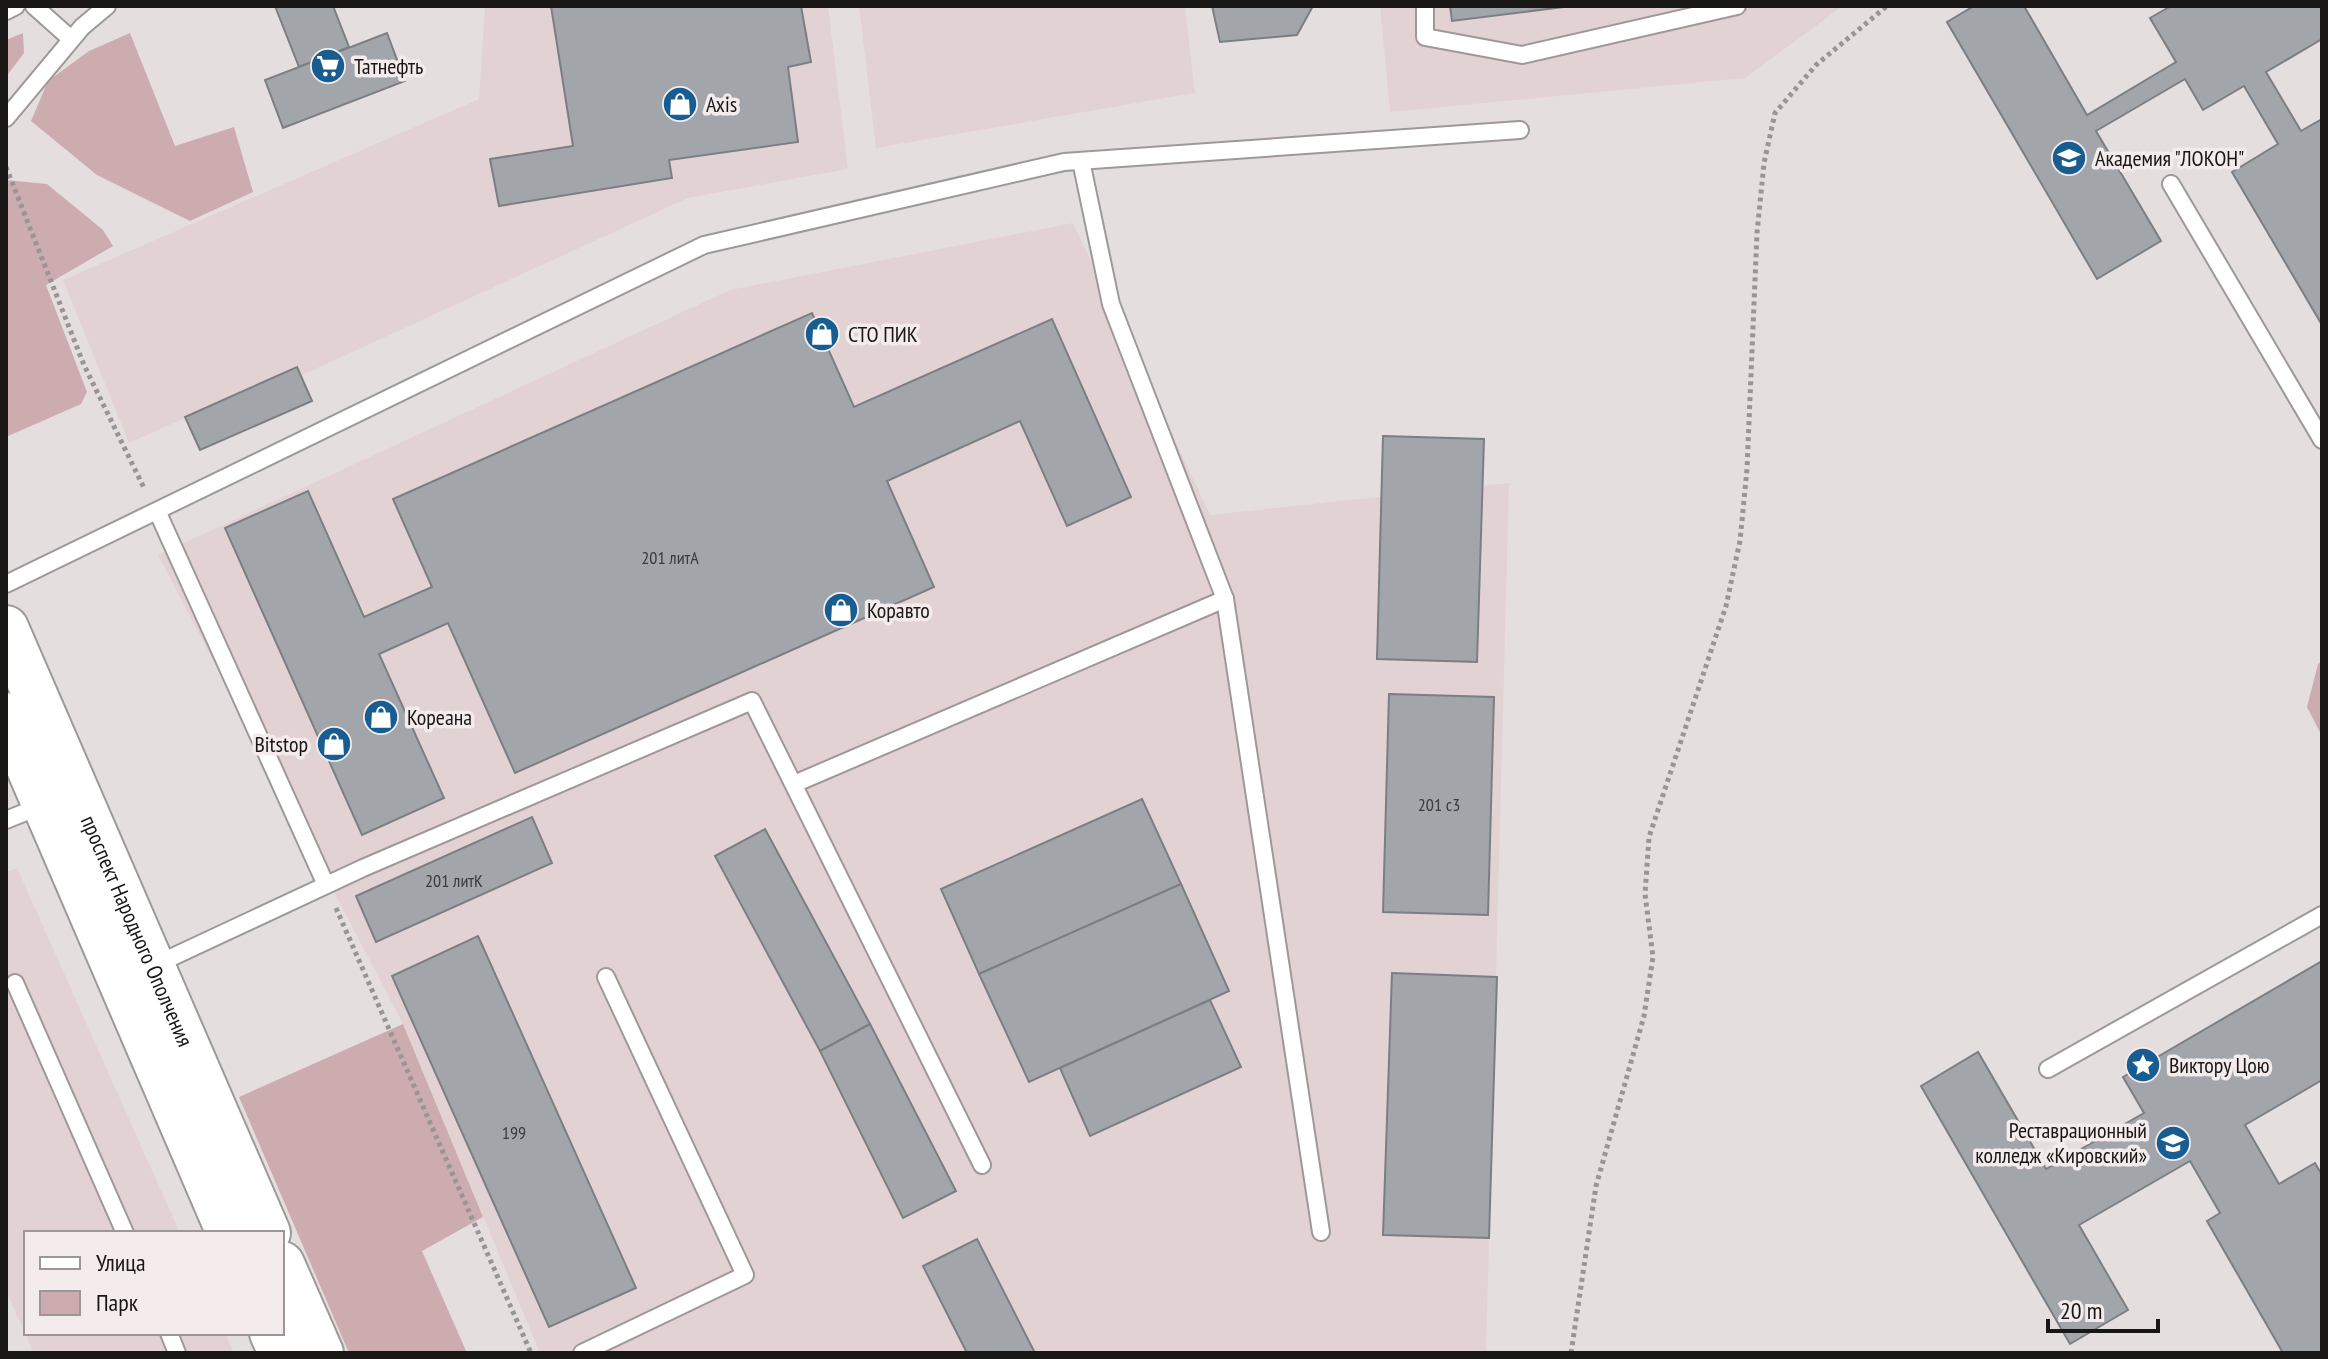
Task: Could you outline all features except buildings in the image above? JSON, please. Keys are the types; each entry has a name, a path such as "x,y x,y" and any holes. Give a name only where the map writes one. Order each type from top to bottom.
{"main road":[{"name":"проспект Народного Ополчения","path":"6,628 267,1231"},
{"name":"проспект Народного Ополчения","path":"6,715 25,812 228,1231"},
{"path":"284,1269 321,1353"}],"lane":[{"path":"6,11 16,6"},
{"path":"34,6 71,39"},
{"path":"6,118 71,39 107,6"},
{"path":"1425,6 1425,37 1522,55 1737,6"},
{"path":"6,584 158,513 704,245 1081,161 1520,130"},
{"path":"1081,161 1111,304 1225,599 1321,1232"},
{"path":"2171,184 2322,440"},
{"path":"158,513 326,885"},
{"path":"794,784 1225,599"},
{"path":"152,967 326,885 752,701 982,1165"},
{"path":"2048,1069 2322,915"},
{"path":"582,1353 745,1275 606,977"},
{"path":"15,983 124,1231"}],"path":[{"path":"1571,1353 1596,1186 1644,1016 1653,957 1645,894 1649,837 1726,606 1740,541 1747,469 1757,233 1764,163 1775,113 1816,65 1887,6"},
{"path":"6,167 84,365 123,452 158,513"},
{"path":"326,885 531,1353"}],"shaded area":[{"path":"485,6 828,6 848,169 688,198 300,376 296,368 129,443 63,280 479,99"},
{"path":"859,6 1185,6 1195,93 876,148"},
{"path":"1380,6 1843,6 1745,78 1390,112"},
{"path":"1073,223 1210,515 1509,483 1486,1353 540,1353 403,1024 158,555 730,290"},
{"path":"17,868 179,1231 24,1231 24,1331 6,1291 6,872"},
{"path":"26,1335 226,1335 234,1353 34,1353"}],"green space":[{"path":"23,33 24,53 6,77 6,40"},
{"path":"130,33 175,146 234,127 253,192 190,221 97,175 31,121 48,81 89,51"},
{"path":"6,180 47,184 103,230 113,246 46,285 87,392 81,404 6,437"},
{"path":"2322,662 2322,736 2307,707 2318,664"},
{"path":"403,1024 483,1217 422,1251 467,1353 349,1353 239,1097"}],"place":[{"name":"Татнефть","path":"328,66"},
{"name":"Axis","path":"680,104"},
{"name":"Академия \"ЛОКОН\"","path":"2069,158"},
{"name":"СТО ПИК","path":"822,334"},
{"name":"Коравто","path":"841,610"},
{"name":"Кореана","path":"381,717"},
{"name":"Bitstop","path":"334,744"},
{"name":"Виктору Цою","path":"2143,1065"},
{"name":"Реставрационный колледж «Кировский»","path":"2173,1143"}]}
